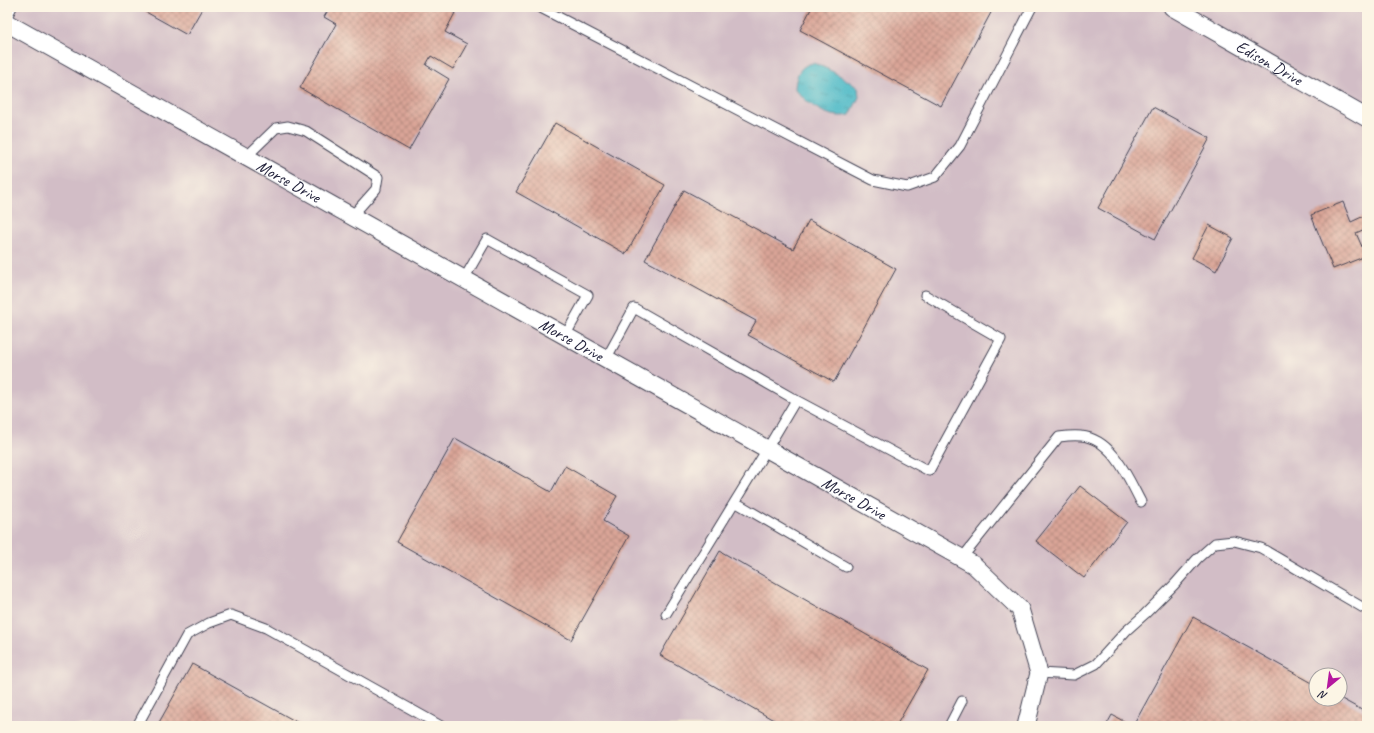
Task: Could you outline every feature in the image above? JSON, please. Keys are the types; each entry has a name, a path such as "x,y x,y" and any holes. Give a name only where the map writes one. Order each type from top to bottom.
{"street":[{"name":"Edison Drive","path":"1172,7 1367,118"},
{"name":"Morse Drive","path":"7,23 974,565 1020,608 1039,673"},
{"path":"1026,726 1039,673"}],"lane":[{"path":"7,17 12,7"},
{"path":"539,7 872,180 907,187 936,177 960,146 1032,7"},
{"path":"246,157 276,128 288,126 306,131 378,177 376,189 352,216"},
{"path":"464,279 487,239 581,291 588,295 565,336"},
{"path":"606,359 634,308 796,400 929,471 1001,339 925,295"},
{"path":"666,614 796,400"},
{"path":"962,558 1059,437 1073,435 1083,436 1093,439 1104,446 1126,473 1141,502"},
{"path":"735,502 846,567"},
{"path":"1039,673 1074,675 1096,664 1126,631 1146,614 1174,585 1197,558 1215,543 1234,542 1261,548 1367,610"},
{"path":"137,726 187,635 209,623 231,615 266,628 441,726"},
{"path":"949,726 962,701"}],"shaded area":[{"path":"7,7 1367,7 1367,726 7,726"}],"water":[{"path":"813,63 847,80 858,88 859,97 850,115 834,115 820,110 806,101 795,89 797,75 801,69 808,64"}],"building":[{"path":"137,7 203,7 187,35"},
{"path":"330,7 445,7 455,13 445,32 467,44 453,69 431,56 426,65 449,79 409,150 300,88 336,24 324,17"},
{"path":"812,7 994,7 941,106 800,30"},
{"path":"1153,107 1210,138 1155,239 1098,208"},
{"path":"555,123 665,185 626,254 516,192"},
{"path":"684,190 793,249 809,220 896,269 834,382 748,335 756,321 645,260"},
{"path":"1343,202 1351,222 1364,216 1367,223 1367,228 1356,233 1366,256 1333,269 1311,215"},
{"path":"1209,225 1233,238 1216,271 1192,258"},
{"path":"455,438 551,492 565,466 617,496 603,521 629,536 571,640 397,542"},
{"path":"1080,486 1127,522 1084,578 1036,541"},
{"path":"720,551 928,670 896,726 784,726 660,655"},
{"path":"1193,617 1308,681 1308,707 1348,707 1348,702 1367,713 1367,726 1133,726"},
{"path":"192,664 304,726 157,726"},
{"path":"1112,715 1133,726 1106,726"}]}
